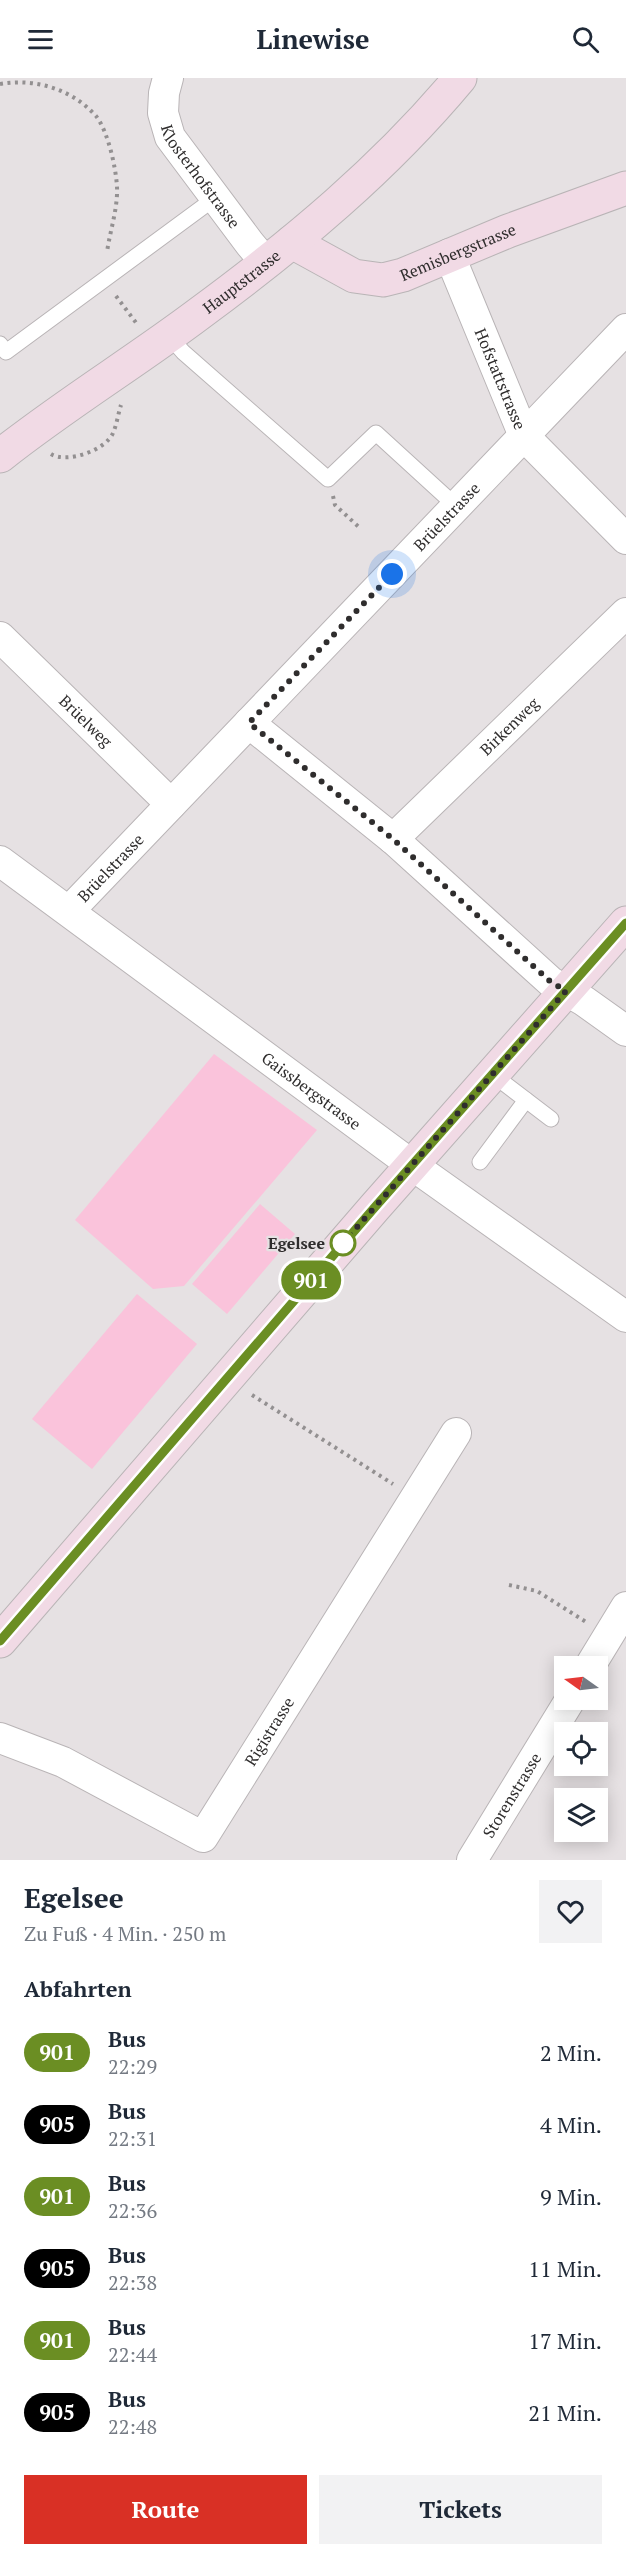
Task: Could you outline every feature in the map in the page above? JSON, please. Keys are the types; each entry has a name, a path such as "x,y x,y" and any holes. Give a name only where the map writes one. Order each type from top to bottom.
{"street":[{"name":"Klosterhofstrasse","path":"168,78 162,113 170,137 266,263"},
{"name":"Hauptstrasse","path":"0,456 154,331 266,263 292,242 356,188 404,141 460,78"},
{"name":"Remisbergstrasse","path":"292,242 354,276 368,280 382,280 402,275 449,254 626,188"},
{"name":"Hofstattstrasse","path":"449,254 524,436 626,539"},
{"name":"Brüelstrasse","path":"69,911 626,329"},
{"name":"Birkenweg","path":"393,839 626,613"},
{"name":"Brüelweg","path":"0,637 171,804"},
{"path":"249,723 393,839 551,982 626,1031"},
{"name":"Gaissbergstrasse","path":"0,861 412,1165 626,1317"},
{"path":"0,1641 412,1165 626,923"},
{"name":"Rigistrasse","path":"0,1738 63,1762 203,1837 456,1433"},
{"path":"596,1656 626,1607"},
{"name":"Storenstrasse","path":"472,1860 564,1710"}],"lane":[{"path":"0,344 6,352 215,198"},
{"path":"154,331 183,352 328,478 376,433 457,507"},
{"path":"492,1074 551,1119"},
{"path":"480,1162 526,1100"}],"path":[{"path":"0,84 16,80 33,81 55,87 73,96 97,118 110,147 117,188 104,280 154,331"},
{"path":"45,450 57,458 86,455 113,435 124,395"},
{"path":"328,478 335,505 361,530"},
{"path":"228,1378 416,1499"},
{"path":"509,1585 537,1591 609,1636"}],"shaded area":[{"path":"214,1054 317,1130 184,1286 153,1289 75,1220"},
{"path":"260,1204 295,1234 227,1314 192,1284"},
{"path":"137,1294 197,1344 92,1469 32,1419"}],"bus line":[{"name":"901","path":"0,1641 375,1207 626,923"}],"place":[{"name":"Egelsee","path":"343,1243"}],"route":[{"path":"343,1243 566,991 551,982 393,839 249,723 392,574"}]}
